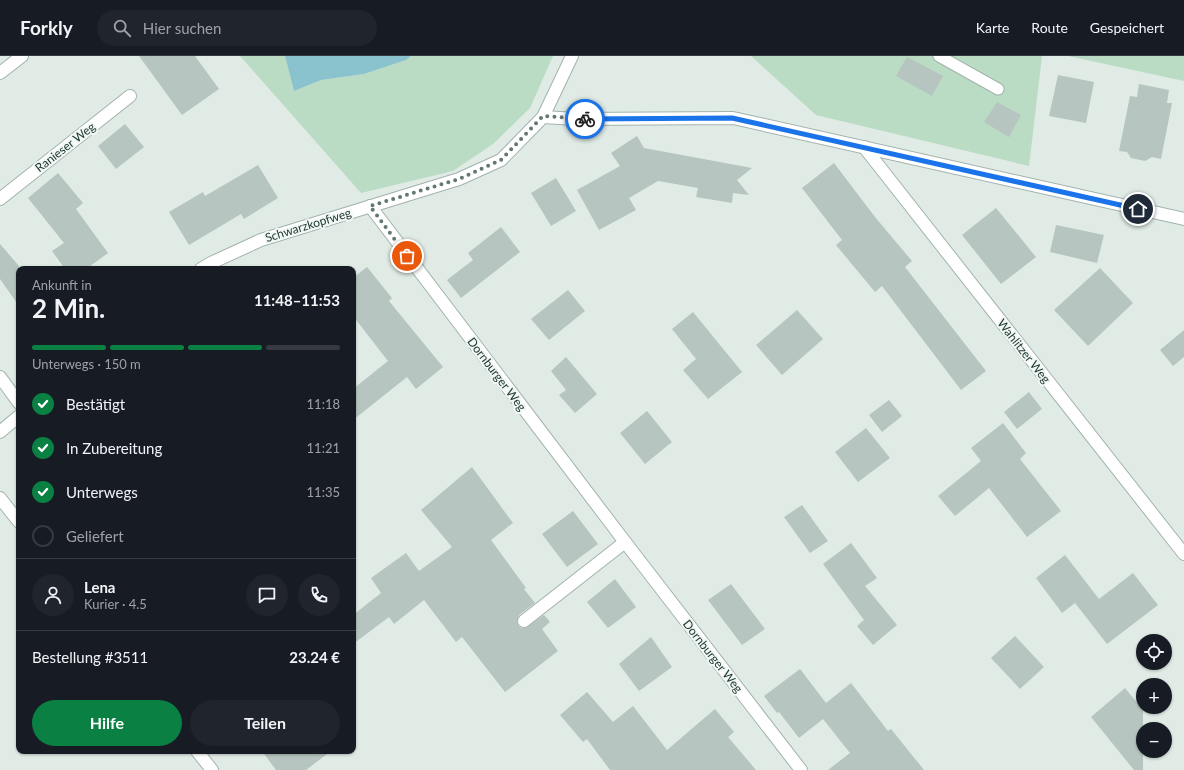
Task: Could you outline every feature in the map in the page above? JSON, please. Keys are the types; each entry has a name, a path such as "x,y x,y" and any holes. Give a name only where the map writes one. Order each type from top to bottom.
{"street":[{"path":"0,73 22,56"},
{"name":"Schwarzkopfweg","path":"206,266 261,240 459,179 501,160 543,116 572,56"},
{"name":"Ranieser Weg","path":"0,199 130,96"},
{"path":"543,116 576,119 732,118 1184,220"},
{"name":"Wahlitzer Weg","path":"864,147 1184,554"},
{"name":"Dornburger Weg","path":"370,206 625,542 801,770"},
{"path":"0,377 16,398"},
{"path":"0,432 16,419"},
{"path":"0,498 16,518"},
{"path":"524,621 625,542"},
{"path":"199,754 212,770"}],"lane":[{"path":"939,56 998,88"}],"green space":[{"path":"240,56 285,56 294,91 321,80 364,74 406,60 411,56 553,56 530,108 493,144 453,171 361,193"},
{"path":"751,56 1042,56 1029,166 816,115"},
{"path":"1068,56 1184,56 1184,81"}],"water":[{"path":"285,56 411,56 406,60 364,74 321,80 294,91"}],"building":[{"path":"139,56 195,56 219,89 182,115"},
{"path":"907,57 943,76 932,96 896,76"},
{"path":"1058,75 1094,82 1086,123 1049,116"},
{"path":"1139,84 1169,90 1167,103 1172,103 1161,159 1152,157 1145,161 1131,158 1127,152 1119,151 1130,96 1137,97"},
{"path":"997,102 1021,115 1009,137 984,122"},
{"path":"125,124 144,147 116,169 98,146"},
{"path":"637,136 644,148 752,168 737,180 749,195 733,193 732,203 696,197 698,188 658,181 629,198 636,210 599,230 577,190 620,166 611,153"},
{"path":"834,163 875,217 912,261 905,267 986,371 961,390 882,286 875,292 836,245 842,240 802,188"},
{"path":"258,165 278,198 244,219 241,214 189,245 169,212 203,192 205,196"},
{"path":"58,173 83,203 76,209 108,253 90,266 63,266 52,251 64,243 28,198"},
{"path":"556,178 576,211 551,226 531,193"},
{"path":"996,208 1036,257 1001,284 962,235"},
{"path":"1056,225 1104,235 1097,263 1050,252"},
{"path":"501,227 520,252 461,298 447,280 473,260 468,253"},
{"path":"0,244 19,266 16,266 16,302 0,279"},
{"path":"367,267 392,298 389,301 443,367 416,389 407,377 356,418 356,387 388,361 356,320 356,276"},
{"path":"1100,268 1133,303 1088,346 1054,310"},
{"path":"568,290 585,311 549,340 531,319"},
{"path":"797,310 823,339 782,375 756,345"},
{"path":"693,312 742,372 708,399 683,370 696,359 672,329"},
{"path":"1184,330 1184,357 1173,366 1160,350"},
{"path":"566,357 597,394 575,413 559,395 566,390 551,371"},
{"path":"1029,392 1042,409 1017,429 1004,412"},
{"path":"889,400 902,416 882,432 869,415"},
{"path":"647,411 672,442 645,464 620,433"},
{"path":"1003,423 1026,453 1020,459 1061,511 1027,537 989,488 955,516 938,496 981,461 971,448"},
{"path":"866,428 890,458 858,482 835,452"},
{"path":"472,467 513,523 491,540 526,588 524,589 535,603 519,615 517,622 518,625 521,628 525,628 544,615 550,622 542,629 558,651 505,692 462,637 456,642 424,600 394,624 389,617 356,642 356,613 381,593 371,578 406,553 419,571 452,547 421,510"},
{"path":"802,505 828,541 810,553 784,517"},
{"path":"573,511 598,544 567,567 542,534"},
{"path":"851,543 877,578 865,586 897,625 873,645 857,626 864,620 823,564"},
{"path":"1065,555 1099,599 1133,573 1158,605 1107,644 1075,603 1062,613 1036,578"},
{"path":"615,579 636,607 608,628 587,602"},
{"path":"731,584 765,629 742,645 708,600"},
{"path":"1015,636 1044,667 1020,689 991,658"},
{"path":"651,637 672,667 639,691 619,664"},
{"path":"800,669 826,703 851,683 888,731 891,729 924,770 828,770 850,753 823,719 799,738 779,712 777,713 764,696"},
{"path":"1125,688 1136,701 1136,714 1143,714 1143,722 1136,722 1136,758 1143,758 1143,770 1134,770 1091,717"},
{"path":"587,692 613,722 633,706 667,750 715,709 734,732 728,737 756,770 610,770 587,739 583,742 560,715"},
{"path":"264,754 327,754 306,770 276,770"}],"way so far":[{"path":"407,256 370,206 459,179 501,160 543,116 585,119"}],"route":[{"path":"585,119 732,118 1138,209"}]}
